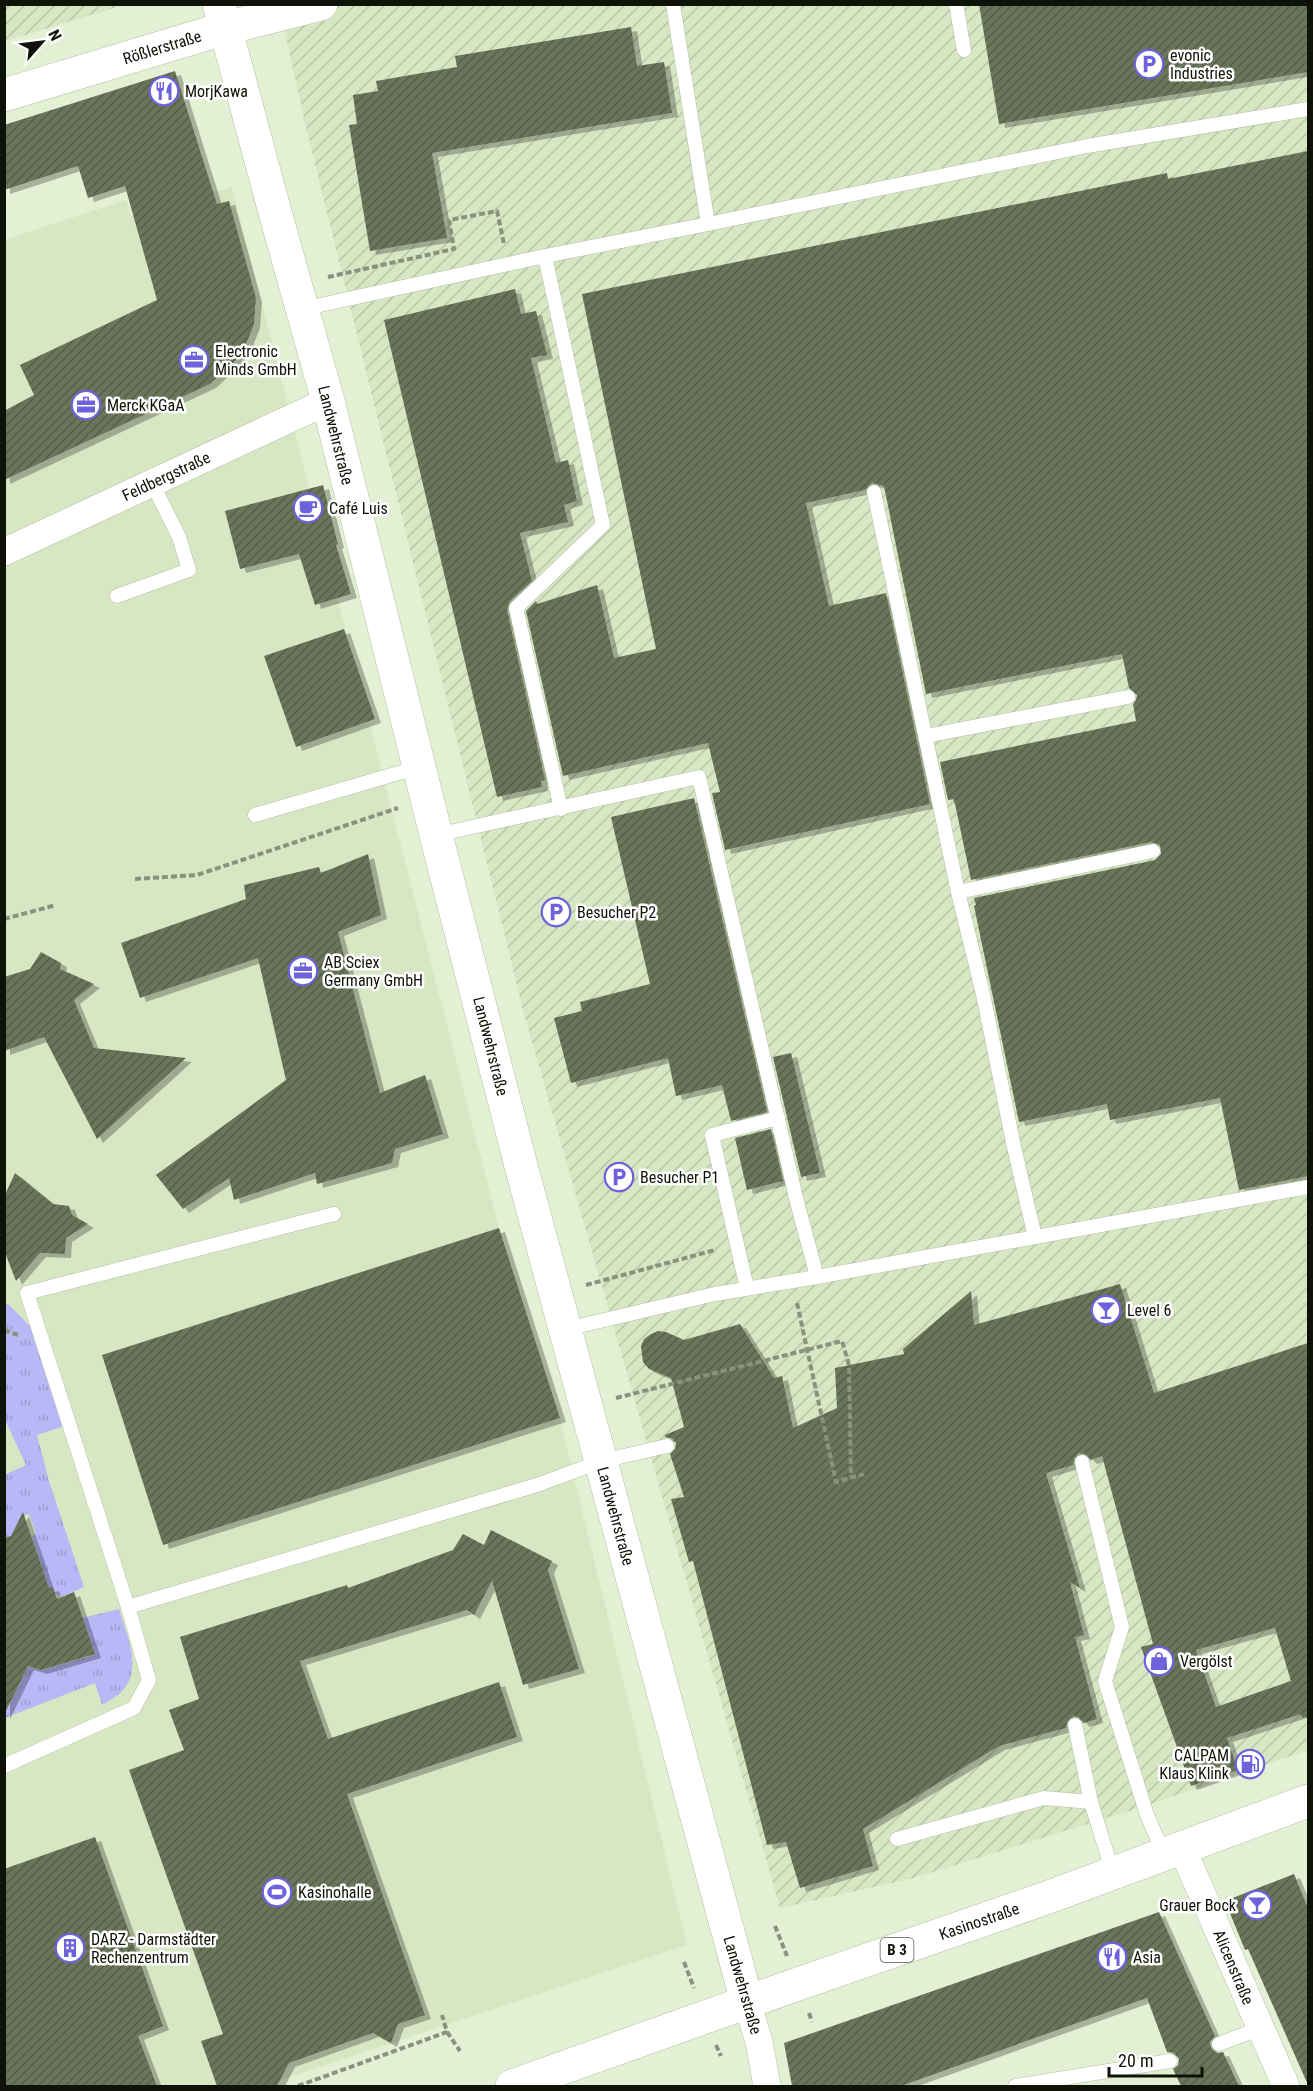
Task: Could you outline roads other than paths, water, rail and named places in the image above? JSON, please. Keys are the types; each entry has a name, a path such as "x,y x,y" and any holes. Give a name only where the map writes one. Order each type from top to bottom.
{"street":[{"name":"Rößlerstraße","path":"4,95 222,16 321,4"},
{"name":"Landwehrstraße","path":"222,16 328,401 436,836 556,1294 759,2043 767,2086"},
{"name":"Feldbergstraße","path":"4,552 328,401"},
{"name":"Kasinostraße","path":"512,2086 1113,1873 1308,1801"},
{"name":"Alicenstraße","path":"1173,1851 1261,2028 1286,2086"}],"lane":[{"path":"673,4 708,224"},
{"path":"956,4 964,50"},
{"path":"299,297 508,264 1087,146 1308,109"},
{"path":"545,256 603,525 516,608 561,808"},
{"path":"117,596 189,570 179,537 152,483"},
{"path":"874,492 958,892 983,994 1011,1136 1035,1237"},
{"path":"926,736 1128,697"},
{"path":"255,815 419,767"},
{"path":"436,836 699,777 817,1277"},
{"path":"958,892 1153,851"},
{"path":"747,1288 712,1135 778,1118"},
{"path":"566,1329 747,1288 1308,1187"},
{"path":"4,1766 134,1708 148,1680 128,1607 27,1293 334,1214"},
{"path":"128,1607 537,1485 602,1461 667,1446"},
{"path":"1082,1462 1122,1627 1105,1681 1147,1815 1173,1851"},
{"path":"1075,1725 1091,1802 1113,1873"},
{"path":"897,1839 1044,1798 1091,1802"},
{"path":"1219,2044 1261,2028"},
{"path":"1015,2086 1170,2061"}],"place":[{"name":"evonic Industries","path":"1149,64"},
{"name":"MorjKawa","path":"164,91"},
{"name":"Electronic Minds GmbH","path":"194,360"},
{"name":"Merck KGaA","path":"86,405"},
{"name":"Café Luis","path":"308,508"},
{"name":"Besucher P2","path":"556,912"},
{"name":"AB Sciex Germany GmbH","path":"303,971"},
{"name":"Besucher P1","path":"619,1177"},
{"name":"Level 6","path":"1106,1310"},
{"name":"Vergölst","path":"1159,1661"},
{"name":"CALPAM Klaus Klink","path":"1250,1764"},
{"name":"Kasinohalle","path":"277,1892"},
{"name":"Grauer Bock","path":"1257,1905"},
{"name":"DARZ - Darmstädter Rechenzentrum","path":"70,1948"},
{"name":"Asia","path":"1112,1957"}]}
